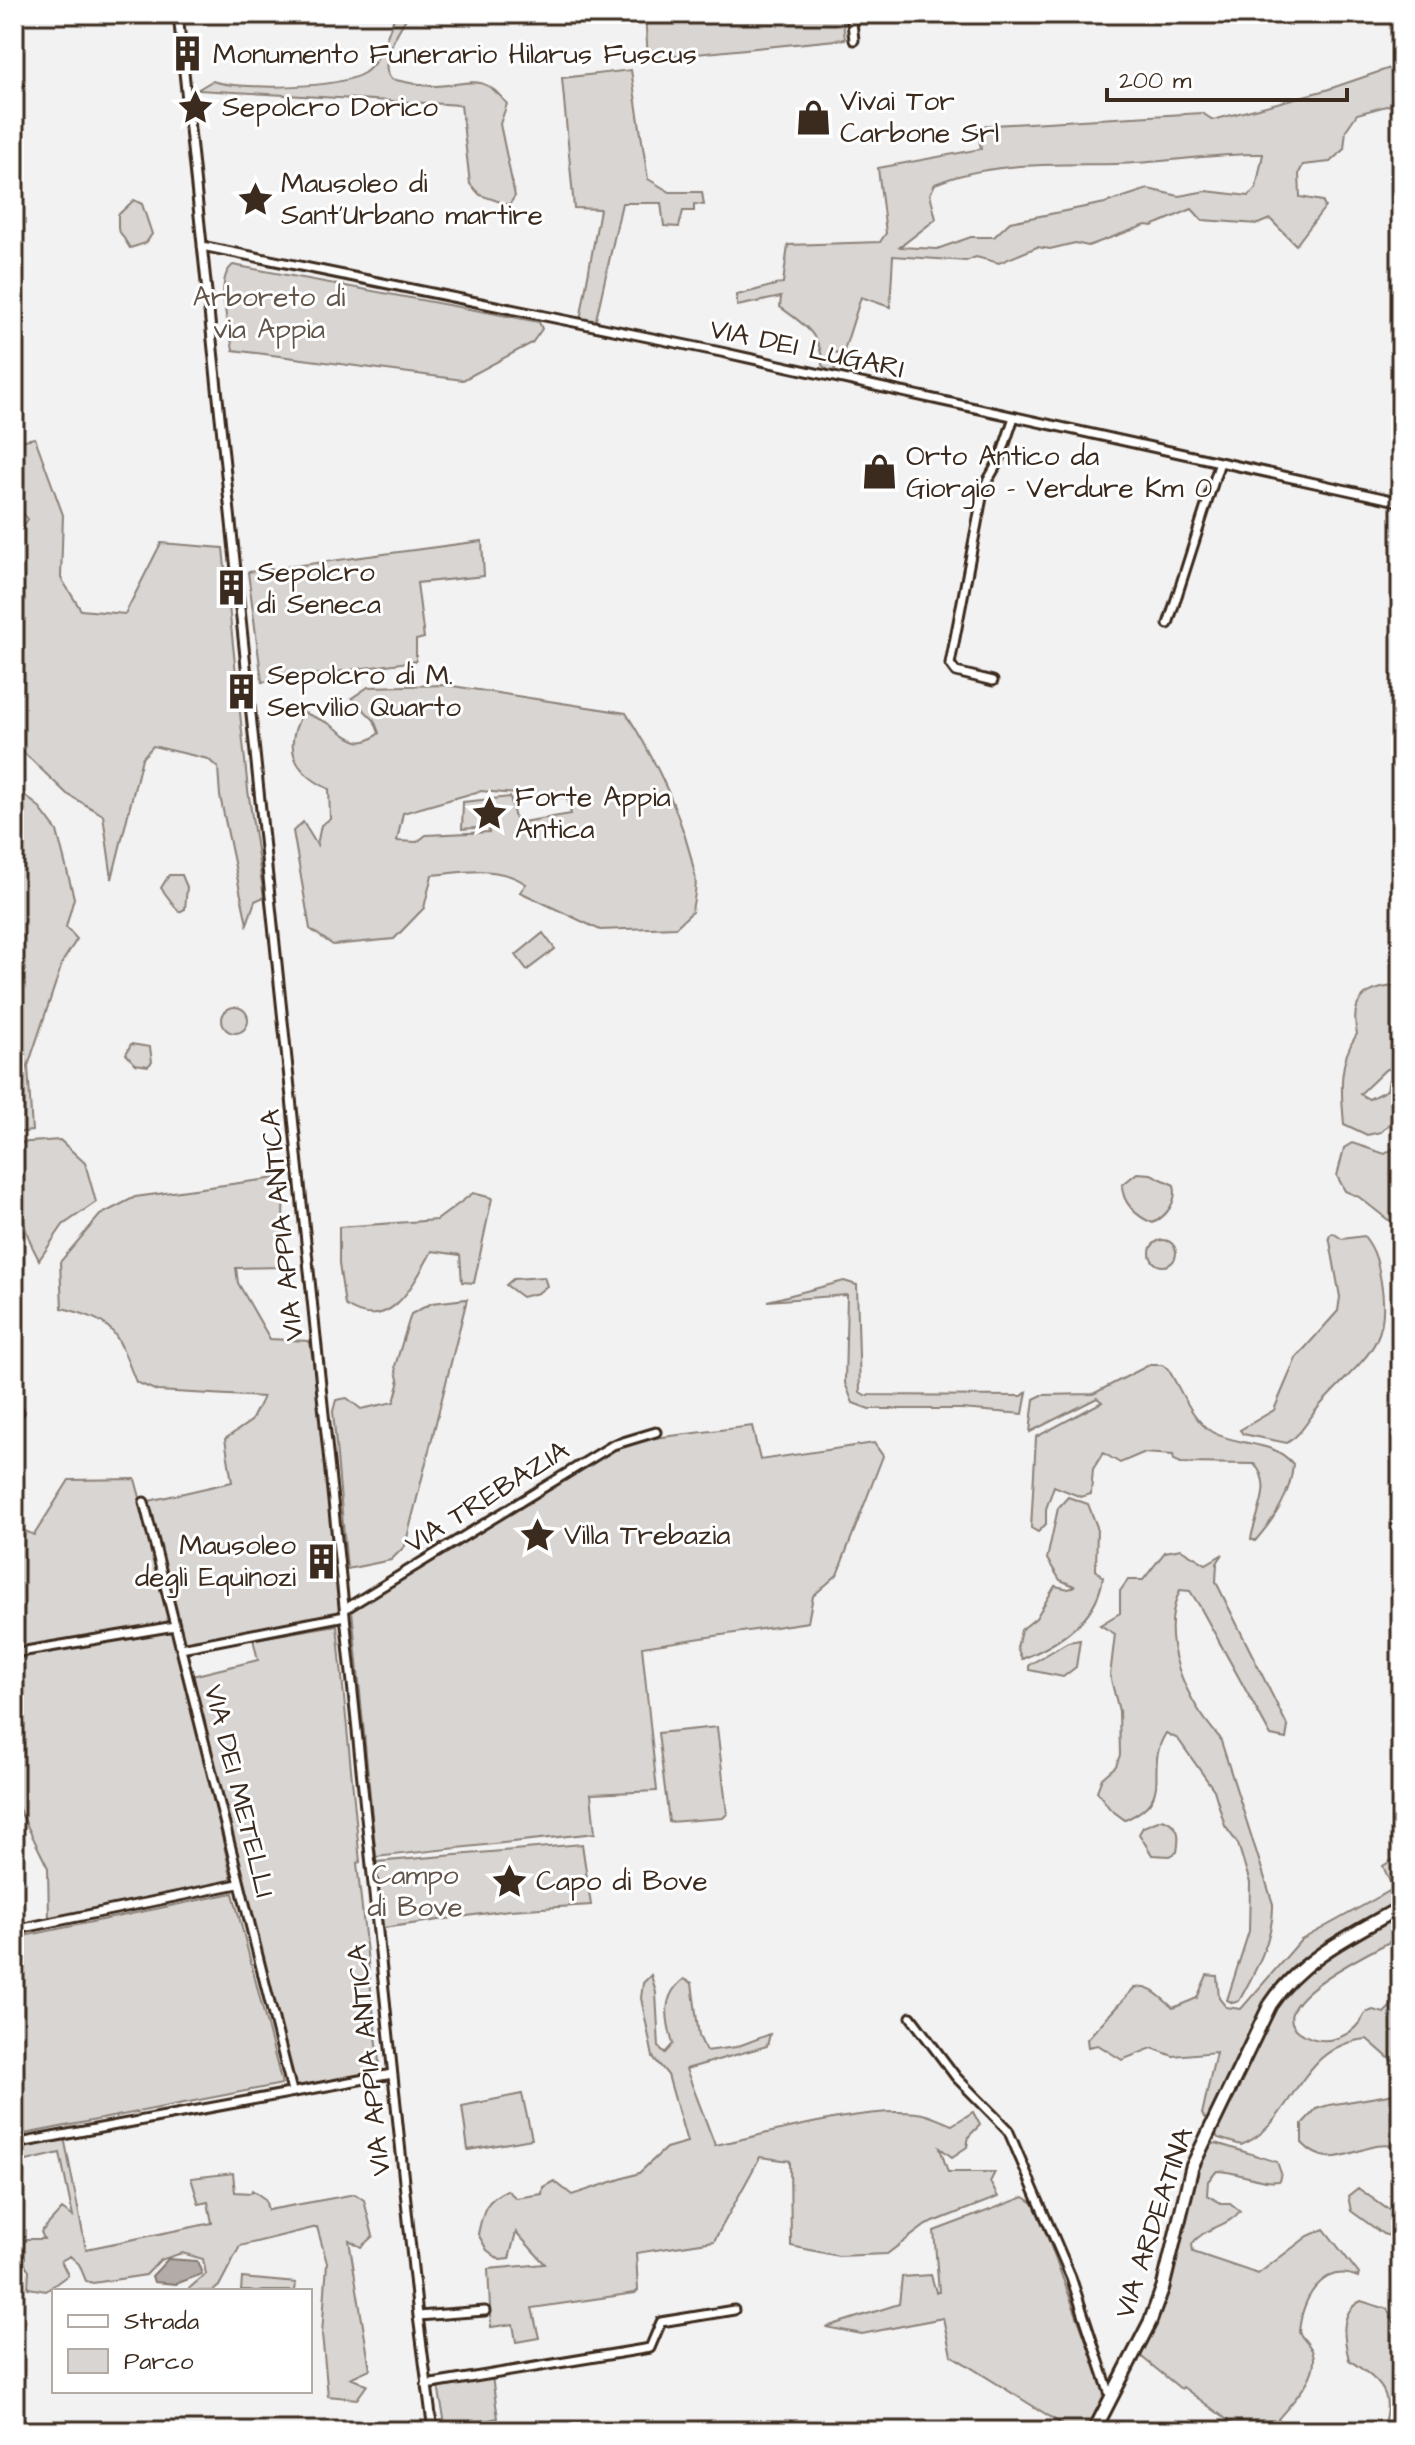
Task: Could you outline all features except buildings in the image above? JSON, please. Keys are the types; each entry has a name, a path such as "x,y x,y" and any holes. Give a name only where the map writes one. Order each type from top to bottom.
{"main road":[{"name":"VIA ARDEATINA","path":"1094,2431 1160,2295 1196,2159 1270,2005 1287,1983 1309,1963 1401,1907"}],"street":[{"name":"VIA APPIA ANTICA","path":"178,14 392,2074 433,2431"},
{"path":"851,14 854,40"},
{"name":"VIA DEI LUGARI","path":"202,246 721,352 1401,502"},
{"path":"993,681 953,671 950,664 984,487 1000,459 1014,417"},
{"path":"1168,624 1220,462"},
{"name":"VIA TREBAZIA","path":"345,1612 613,1445 656,1432"},
{"name":"VIA DEI METELLI","path":"144,1502 292,2091"},
{"path":"181,1648 345,1612"},
{"path":"14,1653 175,1626"},
{"path":"14,1930 238,1884"},
{"path":"911,2017 956,2077 1008,2130 1071,2277 1111,2398"},
{"path":"14,2144 392,2074"},
{"path":"426,2385 650,2348 661,2322 734,2310"},
{"path":"418,2316 485,2311"}],"green space":[{"path":"396,14 409,14 388,55 387,72 391,79 430,86 474,82 490,87 507,104 500,124 515,196 509,205 480,195 470,184 461,105 197,90 212,81 244,86 289,86 351,78 364,73 375,61"},
{"path":"645,14 842,14 845,39 648,59"},
{"path":"1390,68 1401,69 1401,102 1357,114 1346,130 1344,149 1330,162 1303,165 1299,173 1300,197 1322,201 1325,207 1296,245 1270,219 1258,224 1202,220 1192,209 1152,226 1146,225 1088,246 1075,243 1050,249 1037,247 999,263 976,257 966,261 893,256 890,307 861,297 843,354 834,352 830,358 835,369 831,373 822,365 819,346 810,331 780,307 781,297 737,306 737,295 783,283 788,245 880,242 886,233 878,168 981,149 977,126 1202,113 1213,120 1326,90","holes":["1263,154 1256,188 1249,196 1206,191 1179,196 1148,189 1105,203 1010,222 994,237 971,237 937,249 900,247 936,219 930,194 935,184 978,171"]},
{"path":"631,70 648,179 670,192 702,192 704,205 694,204 694,211 683,211 679,227 664,226 661,203 622,203 595,324 580,320 600,209 574,208 562,78"},
{"path":"134,200 142,204 152,234 146,243 130,248 118,229 118,215"},
{"name":"Arboreto di via Appia","path":"233,265 539,322 542,329 532,343 463,380 233,350 223,293 227,272"},
{"path":"35,438 63,515 61,578 81,610 125,614 161,543 223,548 248,790 264,897 255,901 247,924 220,796 218,768 208,759 153,746 142,758 112,879 103,815 67,794 19,748 14,679 14,540 28,519 14,504 14,442"},
{"path":"482,541 484,576 417,583 424,638 416,640 416,661 262,682 248,572"},
{"path":"446,685 626,713 658,770 684,833 696,879 692,912 676,927 600,930 520,892 526,884 515,878 492,872 456,872 432,875 424,908 394,939 333,945 310,929 293,831 303,822 317,845 321,825 330,819 329,789 300,767 295,758 293,737 303,712 328,723 353,740 372,739 379,733 374,720 352,698 368,687","holes":["480,791 567,798 571,814 516,823 510,797 463,802 462,829 488,827 489,832 426,835 417,842 397,841 403,813"]},
{"path":"14,787 38,806 57,831 74,898 66,927 77,939 63,961 28,1066 32,1131 14,1133 14,1072 22,1072 23,1037 14,1033"},
{"path":"169,875 182,875 187,887 185,909 179,912 161,888"},
{"path":"543,933 555,949 527,970 516,955"},
{"path":"1401,985 1401,1065 1385,1070 1360,1094 1369,1099 1387,1090 1389,1079 1401,1079 1401,1129 1393,1120 1381,1132 1367,1135 1344,1124 1342,1077 1347,1055 1357,1034 1356,1011 1358,1003 1370,992"},
{"path":"235,1007 244,1011 248,1020 244,1029 235,1033 226,1029 222,1020 226,1011"},
{"path":"131,1044 150,1047 152,1062 148,1066 135,1064 126,1054"},
{"path":"1401,1132 1401,1230 1359,1197 1345,1191 1337,1176 1344,1148 1352,1143 1385,1154 1394,1148"},
{"path":"60,1140 85,1163 96,1202 63,1225 39,1260 19,1203 14,1143"},
{"path":"1137,1173 1151,1174 1174,1185 1170,1207 1153,1223 1136,1213 1123,1192 1122,1185"},
{"path":"284,1177 282,1267 236,1268 238,1283 270,1339 309,1341 316,1374 341,1613 184,1644 149,1501 232,1482 225,1439 251,1421 263,1397 157,1391 136,1382 112,1331 94,1318 62,1308 60,1262 100,1215 135,1197"},
{"path":"473,1193 492,1198 474,1283 462,1282 460,1255 432,1251 408,1291 387,1311 361,1313 345,1305 339,1264 339,1227 437,1220"},
{"path":"1333,1233 1342,1239 1364,1236 1374,1252 1383,1304 1378,1336 1362,1362 1318,1407 1293,1439 1287,1443 1243,1434 1240,1430 1274,1410 1296,1358 1338,1311 1340,1297 1329,1236"},
{"path":"1163,1240 1172,1244 1176,1253 1172,1262 1163,1266 1154,1262 1150,1253 1154,1244"},
{"path":"544,1277 547,1286 538,1293 522,1297 506,1285 513,1279"},
{"path":"844,1281 857,1285 860,1392 865,1395 1022,1396 1027,1392 1023,1414 961,1409 869,1409 853,1403 845,1383 847,1295 768,1301"},
{"path":"467,1299 405,1546 391,1560 347,1569 333,1411 336,1400 347,1398 361,1409 394,1402 399,1384 395,1366 411,1314 432,1303"},
{"path":"1149,1365 1162,1365 1168,1369 1192,1412 1212,1432 1265,1447 1285,1456 1293,1464 1281,1505 1255,1541 1251,1539 1262,1500 1263,1481 1254,1464 1181,1463 1174,1460 1173,1455 1143,1453 1120,1463 1103,1453 1093,1469 1091,1494 1081,1497 1054,1486 1046,1509 1046,1524 1038,1532 1031,1528 1036,1437 1102,1402 1097,1398 1030,1432 1034,1399 1042,1395 1093,1394"},
{"path":"752,1426 760,1460 874,1443 883,1456 837,1575 813,1596 808,1622 642,1647 657,1791 591,1794 595,1833 376,1857 352,1610 615,1448 654,1438"},
{"path":"135,1479 175,1626 232,1881 49,1919 48,1868 14,1799 14,1526 34,1535 69,1480"},
{"path":"1068,1497 1088,1504 1097,1527 1096,1570 1103,1577 1099,1592 1093,1606 1074,1628 1049,1646 1022,1659 1017,1648 1021,1630 1036,1618 1055,1586 1069,1589 1074,1586 1060,1580 1047,1559 1058,1508"},
{"path":"1181,1549 1206,1564 1223,1554 1217,1563 1216,1582 1288,1727 1286,1739 1271,1736 1199,1605 1190,1591 1180,1590 1172,1629 1179,1668 1196,1706 1220,1738 1273,1904 1270,1929 1262,1954 1239,2001 1233,2003 1227,2000 1249,1931 1250,1883 1238,1844 1225,1826 1214,1790 1178,1739 1166,1733 1157,1759 1155,1792 1141,1811 1125,1820 1110,1809 1097,1791 1102,1778 1116,1766 1120,1755 1119,1711 1110,1676 1115,1634 1100,1625 1120,1613 1120,1591 1128,1580 1143,1580 1165,1552"},
{"path":"337,1625 360,1862 357,1863 380,2071 294,2087 192,1676 258,1660 253,1639"},
{"path":"1080,1640 1076,1667 1063,1677 1029,1670 1029,1665 1068,1642"},
{"path":"717,1727 727,1814 723,1818 669,1822 658,1733"},
{"path":"1163,1819 1176,1828 1178,1836 1177,1852 1170,1856 1152,1855 1139,1834 1143,1827"},
{"name":"Campo di Bove","path":"582,1844 591,1905 509,1910 383,1928 376,1862"},
{"path":"1401,1855 1401,1936 1325,1979 1294,2008 1292,2022 1303,2034 1330,2040 1347,2034 1365,2013 1373,2010 1384,2013 1401,1996 1401,2063 1391,2060 1367,2039 1343,2044 1325,2055 1310,2070 1259,2135 1241,2145 1218,2138 1202,2114 1216,2052 1173,2056 1152,2048 1122,2060 1098,2045 1088,2047 1087,2039 1134,1988 1150,1990 1173,2008 1197,1998 1207,1975 1217,1976 1219,1998 1226,2007 1241,2009 1301,1940 1393,1889 1383,1866"},
{"path":"233,1893 282,2084 14,2136 14,1938"},
{"path":"651,1975 656,1993 659,2047 665,2053 673,2044 667,2017 669,2001 684,1979 692,1983 699,2036 706,2051 736,2047 770,2034 767,2046 686,2069 715,2145 844,2117 917,2113 952,2125 973,2112 980,2125 969,2136 967,2147 952,2157 940,2148 948,2172 995,2172 990,2182 998,2197 926,2225 887,2254 838,2256 791,2246 790,2161 760,2157 714,2241 636,2253 638,2290 635,2293 532,2308 539,2338 516,2342 513,2324 491,2327 488,2269 545,2264 516,2232 509,2259 500,2260 487,2250 478,2234 483,2213 493,2198 507,2190 516,2198 542,2194 543,2187 554,2181 572,2195 639,2173 666,2148 687,2142 668,2075 653,2057 641,1998 643,1983"},
{"path":"1401,2093 1401,2148 1375,2146 1338,2157 1326,2157 1314,2153 1302,2143 1302,2124 1316,2109"},
{"path":"522,2094 532,2139 468,2150 462,2106"},
{"path":"64,2137 86,2249 212,2223 208,2202 199,2204 191,2178 233,2173 235,2192 251,2193 252,2190 265,2199 268,2210 355,2194 364,2200 373,2236 361,2247 349,2240 370,2369 350,2378 367,2385 357,2399 328,2396 322,2334 327,2263 317,2227 240,2246 215,2289 188,2289 206,2274 203,2259 182,2253 160,2260 146,2275 93,2283 86,2281 79,2264 70,2256 61,2261 68,2275 46,2291 28,2288 29,2270 21,2259 25,2239 44,2239 41,2232 62,2209 73,2217 60,2153 14,2164 14,2147"},
{"path":"1216,2143 1277,2162 1281,2173 1279,2181 1271,2181 1217,2171 1208,2181 1207,2195 1221,2203 1230,2203 1240,2211 1229,2221 1197,2238 1192,2244 1193,2252 1258,2274 1308,2236 1324,2229 1359,2274 1358,2277 1345,2274 1324,2279 1309,2297 1299,2332 1312,2350 1314,2362 1303,2389 1278,2419 1285,2431 1242,2431 1183,2387 1181,2389 1138,2354 1166,2296 1205,2147"},
{"path":"1358,2188 1386,2208 1401,2213 1401,2239 1383,2234 1351,2211 1348,2196"},
{"path":"1024,2197 1035,2204 1106,2394 1085,2431 1073,2431 951,2355 943,2318 862,2334 826,2327 899,2304 902,2277 931,2275 936,2292 939,2292 934,2231"},
{"path":"242,2278 296,2283 295,2289 241,2289"},
{"path":"1361,2301 1387,2309 1394,2323 1401,2352 1401,2431 1381,2431 1386,2397 1377,2381 1349,2360 1344,2327 1349,2312"},
{"path":"492,2377 498,2418 446,2429 438,2386"}],"shaded area":[{"path":"168,2259 197,2261 202,2274 176,2284 154,2282 152,2276"}],"place":[{"name":"Monumento Funerario Hilarus Fuscus","path":"187,54"},
{"name":"Sepolcro Dorico","path":"196,107"},
{"name":"Vivai Tor Carbone Srl","path":"814,117"},
{"name":"Mausoleo di Sant'Urbano martire","path":"255,199"},
{"name":"Orto Antico da Giorgio - Verdure Km 0","path":"880,472"},
{"name":"Sepolcro di Seneca","path":"231,588"},
{"name":"Sepolcro di M. Servilio Quarto","path":"241,691"},
{"name":"Forte Appia Antica","path":"489,813"},
{"name":"Villa Trebazia","path":"538,1535"},
{"name":"Mausoleo degli Equinozi","path":"322,1561"},
{"name":"Capo di Bove","path":"510,1881"}]}
